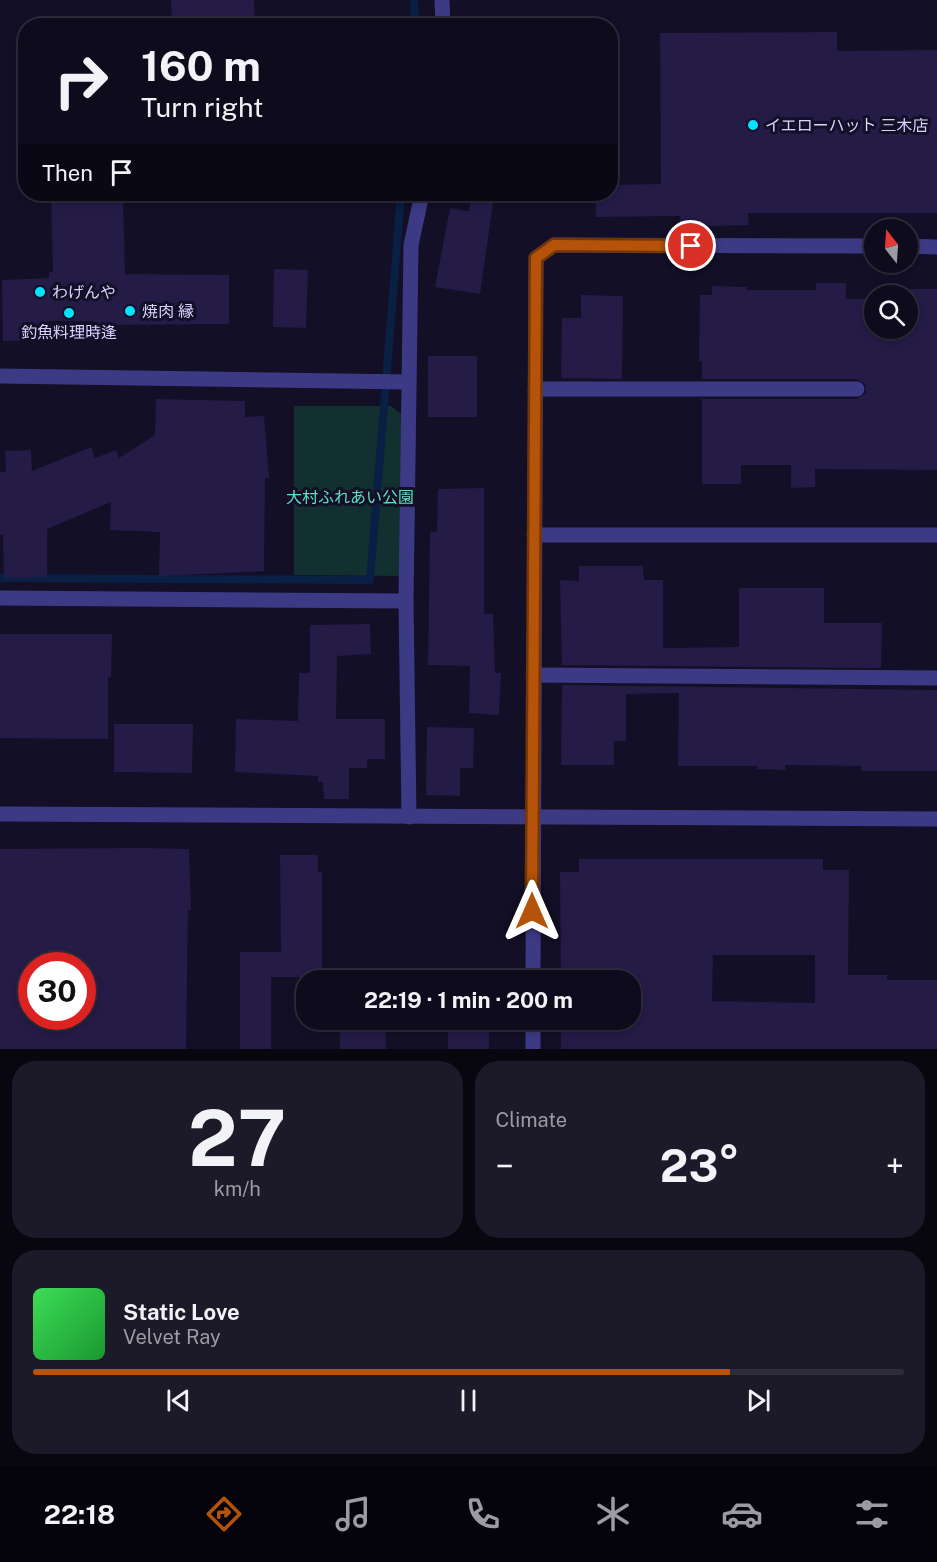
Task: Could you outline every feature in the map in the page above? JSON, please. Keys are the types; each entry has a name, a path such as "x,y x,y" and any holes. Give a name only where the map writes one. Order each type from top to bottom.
{"street":[{"path":"442,0 443,18"},
{"path":"409,817 406,601 411,245 420,201"},
{"path":"533,970 536,258 554,245 864,246"},
{"path":"918,246 937,247"},
{"path":"0,376 409,382"},
{"path":"535,389 857,388"},
{"path":"534,535 937,535"},
{"path":"0,598 406,601"},
{"path":"533,675 937,678"},
{"path":"0,814 937,819"},
{"path":"533,1030 533,1049"}],"green space":[{"name":"大村ふれあい公園","path":"294,406 391,406 406,418 404,576 294,575"}],"building":[{"path":"171,0 254,0 255,18 172,18"},
{"path":"837,32 837,51 937,50 937,213 748,213 749,225 681,227 680,216 596,217 595,201 618,201 618,185 661,184 660,33"},
{"path":"51,201 123,201 125,274 229,275 229,324 93,325 93,321 47,321 48,340 3,341 2,280 49,278 49,272 53,272"},
{"path":"471,201 493,201 480,294 435,287 450,208 469,211"},
{"path":"274,269 308,270 306,328 273,327"},
{"path":"816,283 846,283 846,299 864,299 864,339 918,339 918,289 937,289 937,470 815,469 815,487 791,488 791,465 741,465 741,484 702,484 702,399 857,399 866,393 865,384 857,379 702,379 702,361 699,361 700,295 712,295 712,286 747,287 747,290 816,290"},
{"path":"581,295 623,296 622,379 561,378 562,318 581,318"},
{"path":"428,356 477,356 477,417 428,417"},
{"path":"156,399 245,401 245,417 264,416 269,478 265,478 264,571 159,576 160,532 110,530 111,502 47,529 47,577 4,578 3,535 0,535 0,472 6,472 5,451 31,450 32,471 91,447 95,458 116,450 119,458 155,435"},
{"path":"484,488 484,614 493,614 495,673 501,673 499,715 469,713 470,666 428,665 430,532 437,532 438,489"},
{"path":"579,566 643,566 644,580 663,580 663,648 739,647 739,588 824,588 824,623 882,623 881,668 562,665 560,580 579,581"},
{"path":"370,624 371,654 337,656 336,719 385,719 385,759 367,759 367,768 349,768 349,799 324,799 323,782 318,782 318,776 235,772 236,719 298,721 299,673 310,673 310,625"},
{"path":"0,634 112,634 111,677 108,677 108,739 0,738"},
{"path":"562,685 937,690 937,771 861,771 861,766 785,765 785,770 757,769 757,766 678,766 679,693 626,694 626,741 614,741 614,765 561,765"},
{"path":"114,724 193,724 192,773 114,772"},
{"path":"427,727 474,728 473,768 460,768 460,796 426,795"},
{"path":"0,849 189,849 191,910 188,910 186,1049 0,1049"},
{"path":"280,855 318,855 318,872 322,872 322,970 296,970 296,977 271,977 271,1049 240,1049 240,952 281,952"},
{"path":"579,859 823,859 823,870 849,870 848,975 887,975 887,980 937,980 937,1049 561,1049 561,1030 641,1030 641,970 561,970 560,872 579,872","holes":["713,955 815,955 815,1003 712,1001"]},
{"path":"340,1030 385,1030 386,1049 340,1049"},
{"path":"448,1030 489,1030 489,1049 448,1049"}],"waterway":[{"path":"414,0 415,18"},
{"path":"0,578 370,580 400,201"}],"place":[{"name":"イエローハット 三木店","path":"753,125"},
{"name":"わげんや","path":"40,292"},
{"name":"焼肉 縁","path":"130,311"},
{"name":"釣魚料理時逢","path":"69,313"}],"route":[{"path":"532,911 536,258 554,245 691,246"}]}
